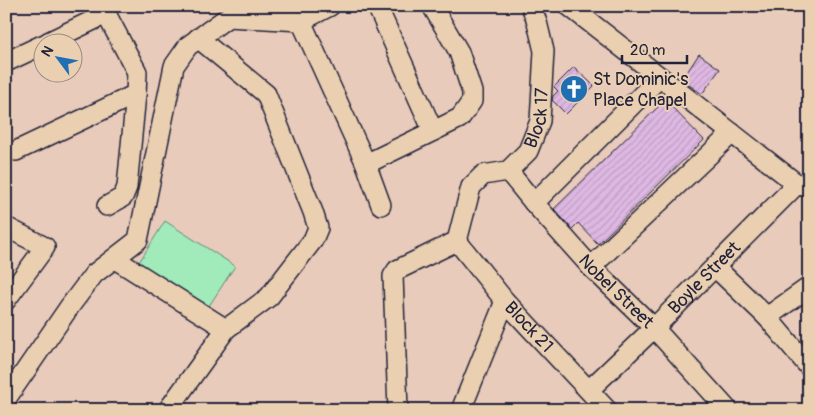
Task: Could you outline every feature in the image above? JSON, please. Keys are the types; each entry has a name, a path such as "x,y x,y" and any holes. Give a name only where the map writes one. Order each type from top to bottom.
{"street":[{"path":"6,399 94,274 138,240 174,66 188,46 228,17 301,21 330,6"},
{"path":"377,6 433,132"},
{"path":"366,164 460,118 472,101 472,92 459,52 432,6"},
{"name":"Block 17","path":"508,170 528,151 540,121 544,51 531,6"},
{"path":"570,6 803,186"},
{"path":"66,32 104,10 136,72 136,94 127,187 123,197 107,206"},
{"path":"301,21 366,164 381,205"},
{"path":"168,410 226,329 270,297 313,240 318,228 266,94 198,38"},
{"path":"6,62 32,50"},
{"path":"534,203 660,77"},
{"path":"16,151 136,94"},
{"path":"591,267 732,133"},
{"path":"398,410 393,276 397,270 457,241 471,187 483,175 508,170"},
{"name":"Nobel Street","path":"508,170 534,203 591,267 654,328 728,410"},
{"name":"Boyle Street","path":"589,390 715,267 803,186"},
{"path":"6,227 45,247 6,300"},
{"name":"Block 21","path":"457,241 505,301 606,410"},
{"path":"115,259 226,329"},
{"path":"715,267 767,316 808,364"},
{"path":"767,316 809,287"},
{"path":"461,410 505,301"}],"green space":[{"path":"165,221 235,266 207,309 138,264"}],"building":[{"path":"699,54 720,69 702,94 682,80"},
{"name":"St Dominic's Place Chapel","path":"574,67 594,86 566,114 552,100 558,91 554,87"},
{"path":"665,100 704,140 598,244 578,223 572,229 554,209"}],"place":[{"name":"St Dominic's Place Chapel","path":"574,89"}]}
